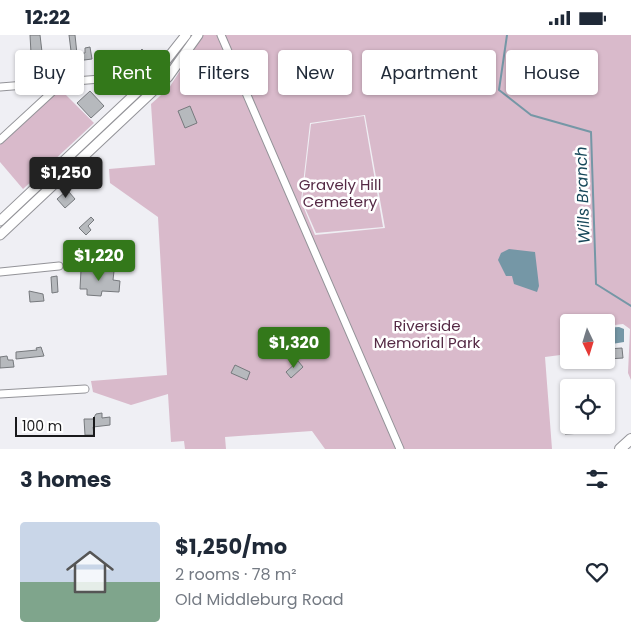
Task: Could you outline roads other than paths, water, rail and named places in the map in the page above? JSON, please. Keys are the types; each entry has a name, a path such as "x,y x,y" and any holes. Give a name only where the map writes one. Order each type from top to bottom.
{"highway":[{"path":"621,449 631,439"}],"main road":[{"path":"170,55 186,35"},
{"path":"170,72 198,35"},
{"path":"0,221 134,95"},
{"path":"0,235 149,95"},
{"path":"76,149 84,157"},
{"path":"621,449 631,444"}],"street":[{"path":"221,35 400,449"},
{"path":"0,87 15,86"},
{"path":"0,140 49,95"},
{"path":"0,272 59,266"},
{"path":"0,394 86,389"}],"water":[{"path":"509,249 535,252 539,286 537,292 514,284 512,276 506,276 498,260 501,253"},
{"path":"615,327 624,329 624,342 615,344"}],"waterway":[{"name":"Wills Branch","path":"507,35 499,90 531,115 591,132 596,284 631,306"}],"park label":[{"name":"Gravely Hill Cemetery","path":"340,194"},
{"name":"Riverside Memorial Park","path":"427,334"}]}
